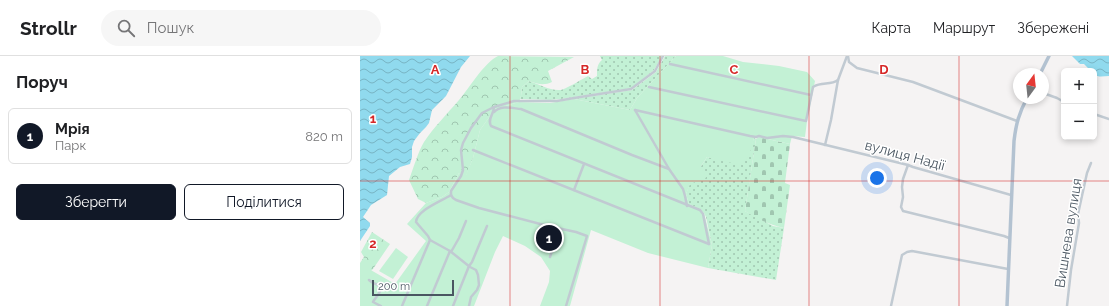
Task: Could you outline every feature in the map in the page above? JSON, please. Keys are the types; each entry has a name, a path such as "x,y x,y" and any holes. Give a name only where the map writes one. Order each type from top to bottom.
{"main road":[{"path":"1043,68 1048,56"},
{"path":"1007,306 1014,141 1017,121 1024,104"}],"street":[{"path":"470,306 471,297 478,288 479,280 476,270 451,252 430,240 416,220 431,206 451,195 464,170 461,150 463,143 471,128 482,113 494,107 514,101 557,101 632,90 655,71 663,56"},
{"path":"825,145 838,80 848,56"},
{"path":"848,56 849,62 857,68 913,82 1017,121"},
{"path":"670,64 811,94"},
{"path":"649,87 806,121 813,87 818,84 833,83 838,80"},
{"path":"1049,95 1061,100"},
{"path":"473,150 709,244 707,229 700,210 490,126 489,121 494,107"},
{"path":"493,112 506,107 521,109 669,169 683,189 687,206"},
{"name":"вулиця Надії","path":"669,169 635,110 750,136 768,138 782,136 825,145 908,165 1011,195"},
{"path":"1097,115 1109,119"},
{"name":"Вишнева вулиця","path":"1067,306 1079,223 1078,214 1088,169 1091,163"},
{"path":"574,190 584,164"},
{"path":"908,165 903,179 902,211 1009,238"},
{"path":"451,195 456,200 479,208 587,236 566,306"},
{"path":"427,306 466,222"},
{"path":"453,306 487,226"},
{"path":"550,257 559,228"},
{"path":"402,306 430,240"},
{"path":"891,306 902,255 907,252 912,251 1008,269"},
{"path":"369,280 380,287 380,292 373,302 381,306"}],"green space":[{"path":"498,56 574,57 548,71 552,82 540,84 529,81 522,87 519,102 495,109 480,130 473,158 466,176 459,173 449,192 442,197 426,203 418,199 409,180 424,142 482,70"},
{"path":"600,56 662,56 654,70 632,88 561,99 520,99 522,87 529,81 556,90 562,90 588,76 592,79 597,76 599,63 602,60"},
{"path":"665,56 676,56 637,98 630,110 574,99 632,90 656,72"},
{"path":"676,56 723,56 743,62 779,66 807,72 815,81 805,137 792,136 790,144 759,137 754,138 749,155 743,162 740,163 726,162 707,157 701,166 706,178 690,184 686,194 689,204 700,209 704,213 712,245 708,268 648,253 591,230 570,306 540,306 549,282 550,271 541,257 525,246 503,236 495,252 474,306 360,306 360,277 369,269 395,284 426,241 407,224 426,203 442,197 449,192 459,173 466,175 473,158 480,130 495,109 519,102 550,103 574,99 630,110 637,98"},
{"path":"759,137 790,144 785,183 790,185 784,228 754,217 745,211 756,139"},
{"path":"754,138 756,139 745,211 773,226 784,228 776,280 708,268 712,245 706,217 700,209 689,204 686,194 690,183 707,157 737,163 749,153"},
{"path":"372,232 390,244 373,269 360,281 360,263 364,257 361,252"},
{"path":"396,248 408,257 393,279 379,271"}],"water":[{"path":"360,56 470,56 461,67 446,96 432,110 429,123 414,141 410,164 400,167 389,176 387,195 371,205 363,217 370,223 370,226 360,241"},
{"path":"1072,56 1109,56 1109,76 1097,75 1097,68 1088,68 1084,64 1080,64"}],"place":[{"name":"Мрія","path":"549,238"}]}
